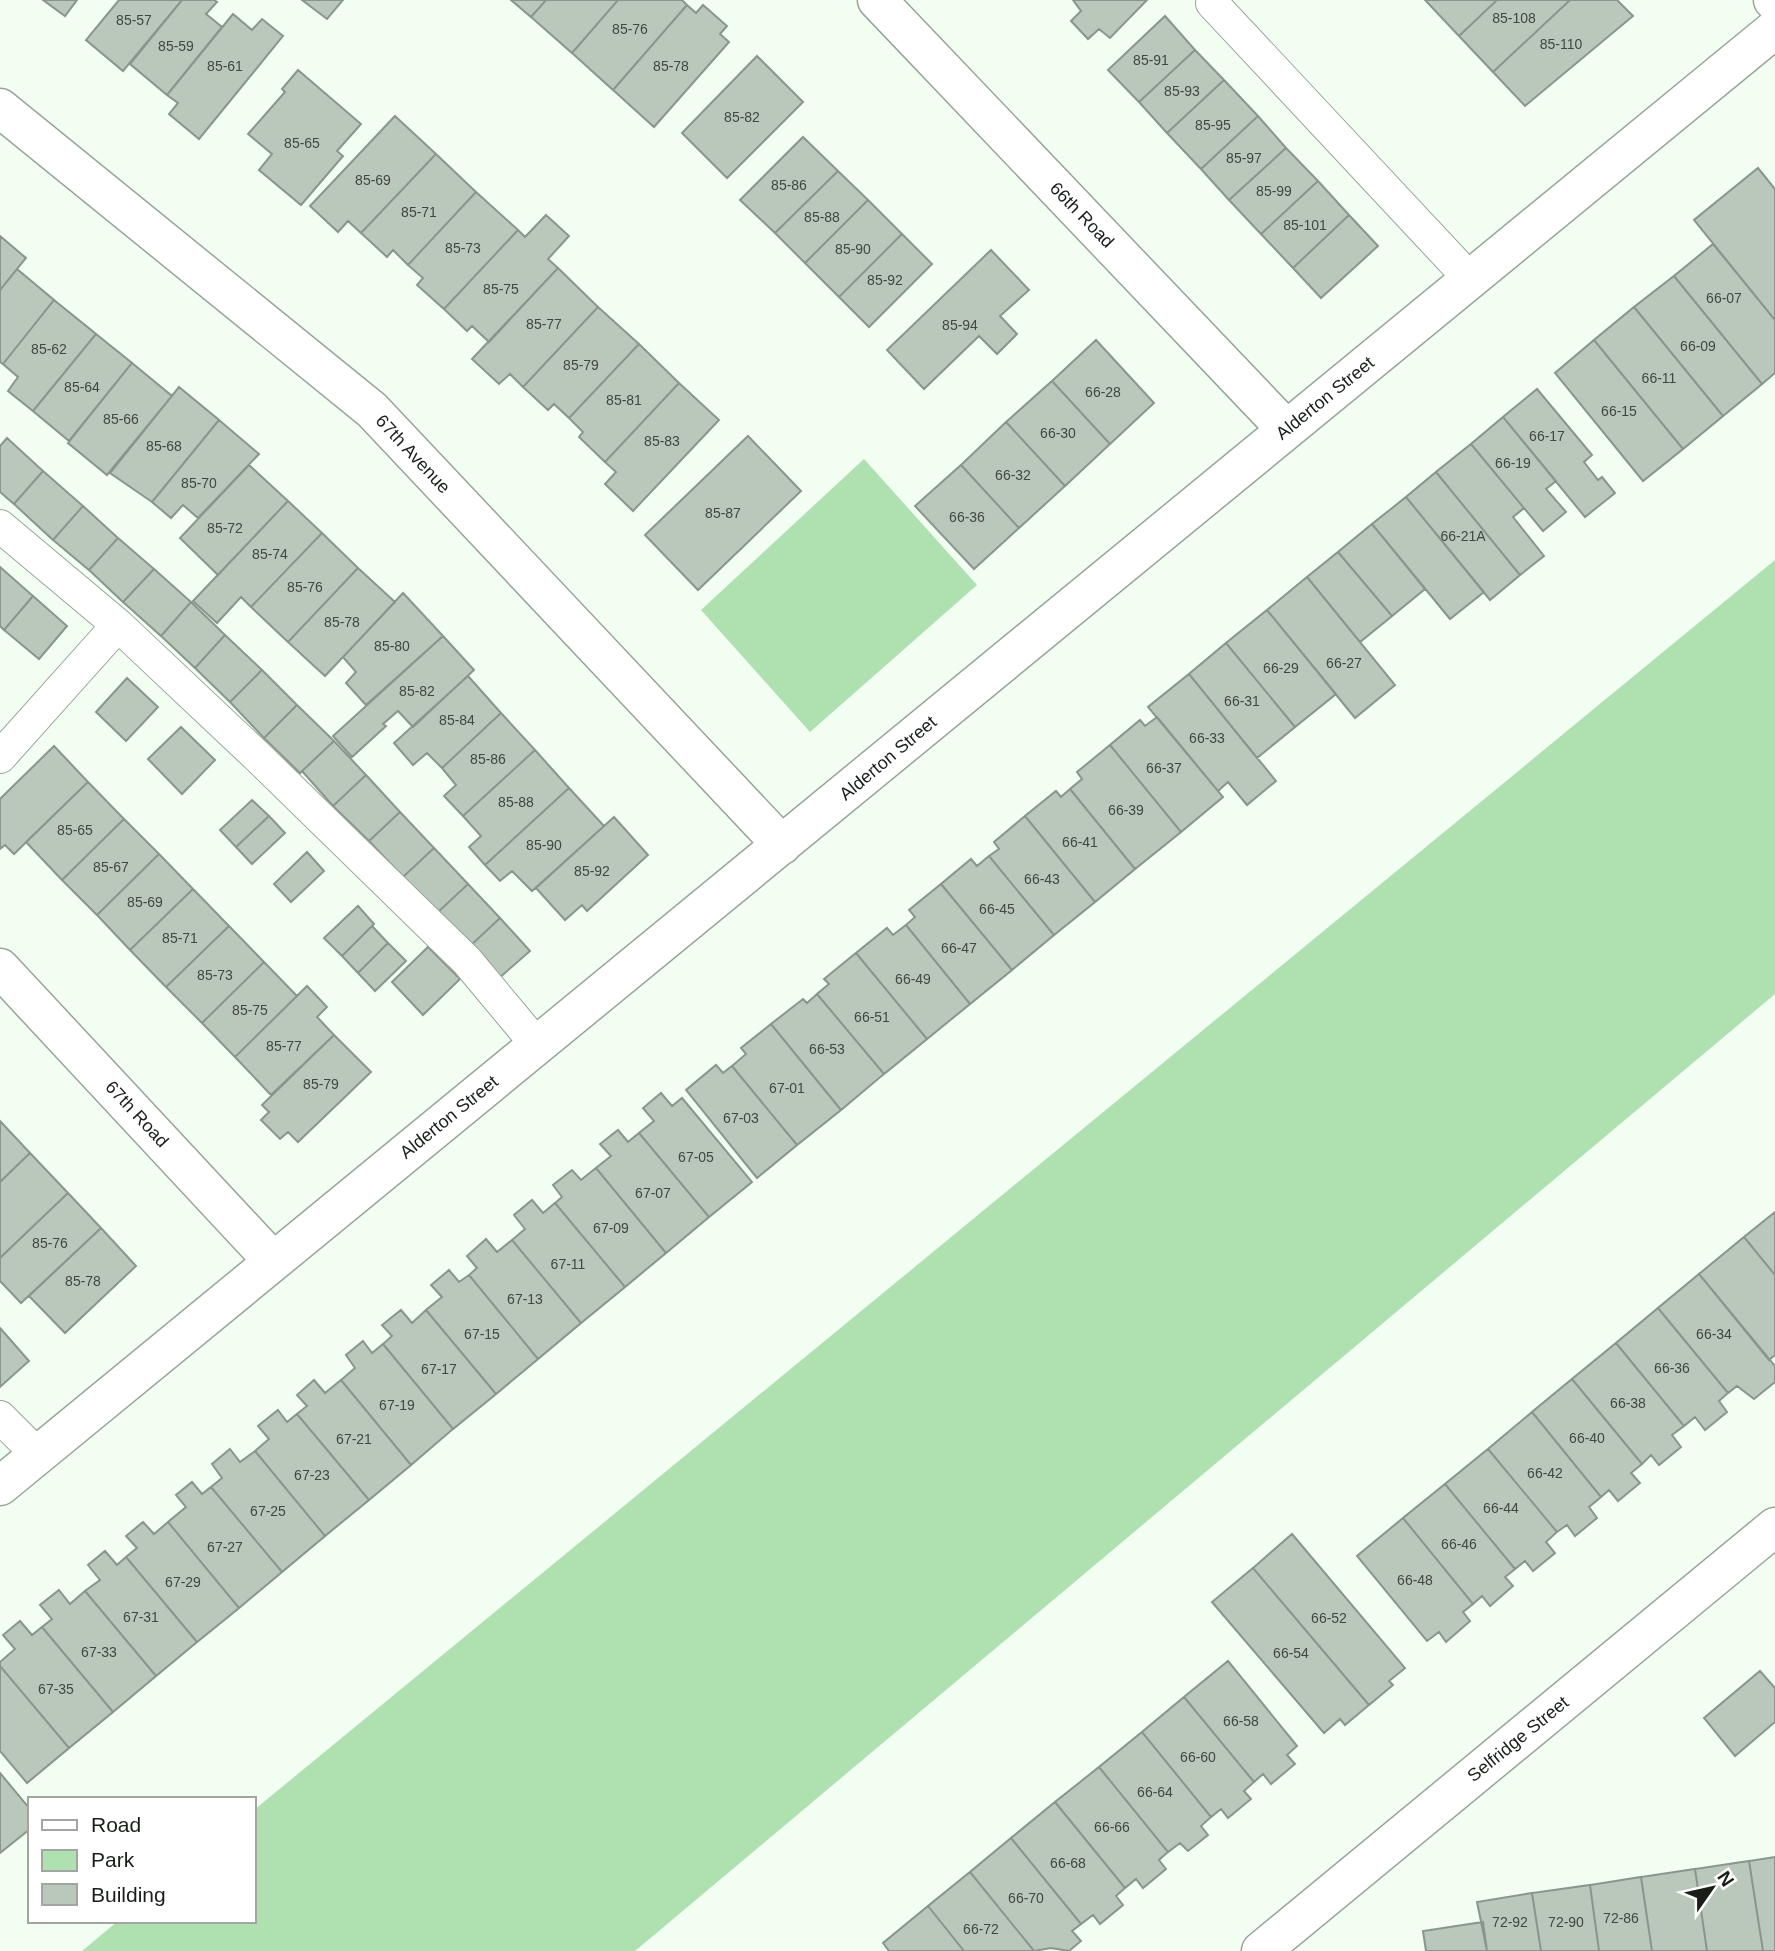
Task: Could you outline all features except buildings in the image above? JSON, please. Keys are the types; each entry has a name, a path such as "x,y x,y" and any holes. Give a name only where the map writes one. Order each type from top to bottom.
{"street":[{"name":"66th Road","path":"877,0 1286,429"},
{"name":"Alderton Street","path":"0,1486 1775,30"},
{"name":"67th Avenue","path":"0,108 372,411 782,845"},
{"name":"67th Road","path":"0,968 273,1261"},
{"name":"Selfridge Street","path":"1261,1951 1775,1527"}],"lane":[{"path":"1212,3 1470,279"},
{"path":"0,526 118,625 467,961 537,1045"},
{"path":"0,757 118,625"},
{"path":"0,1417 38,1455"}],"green space":[{"path":"864,459 977,585 810,732 701,610"},
{"path":"1775,560 1775,994 635,1951 82,1951 116,1923 256,1923 256,1808"}]}
